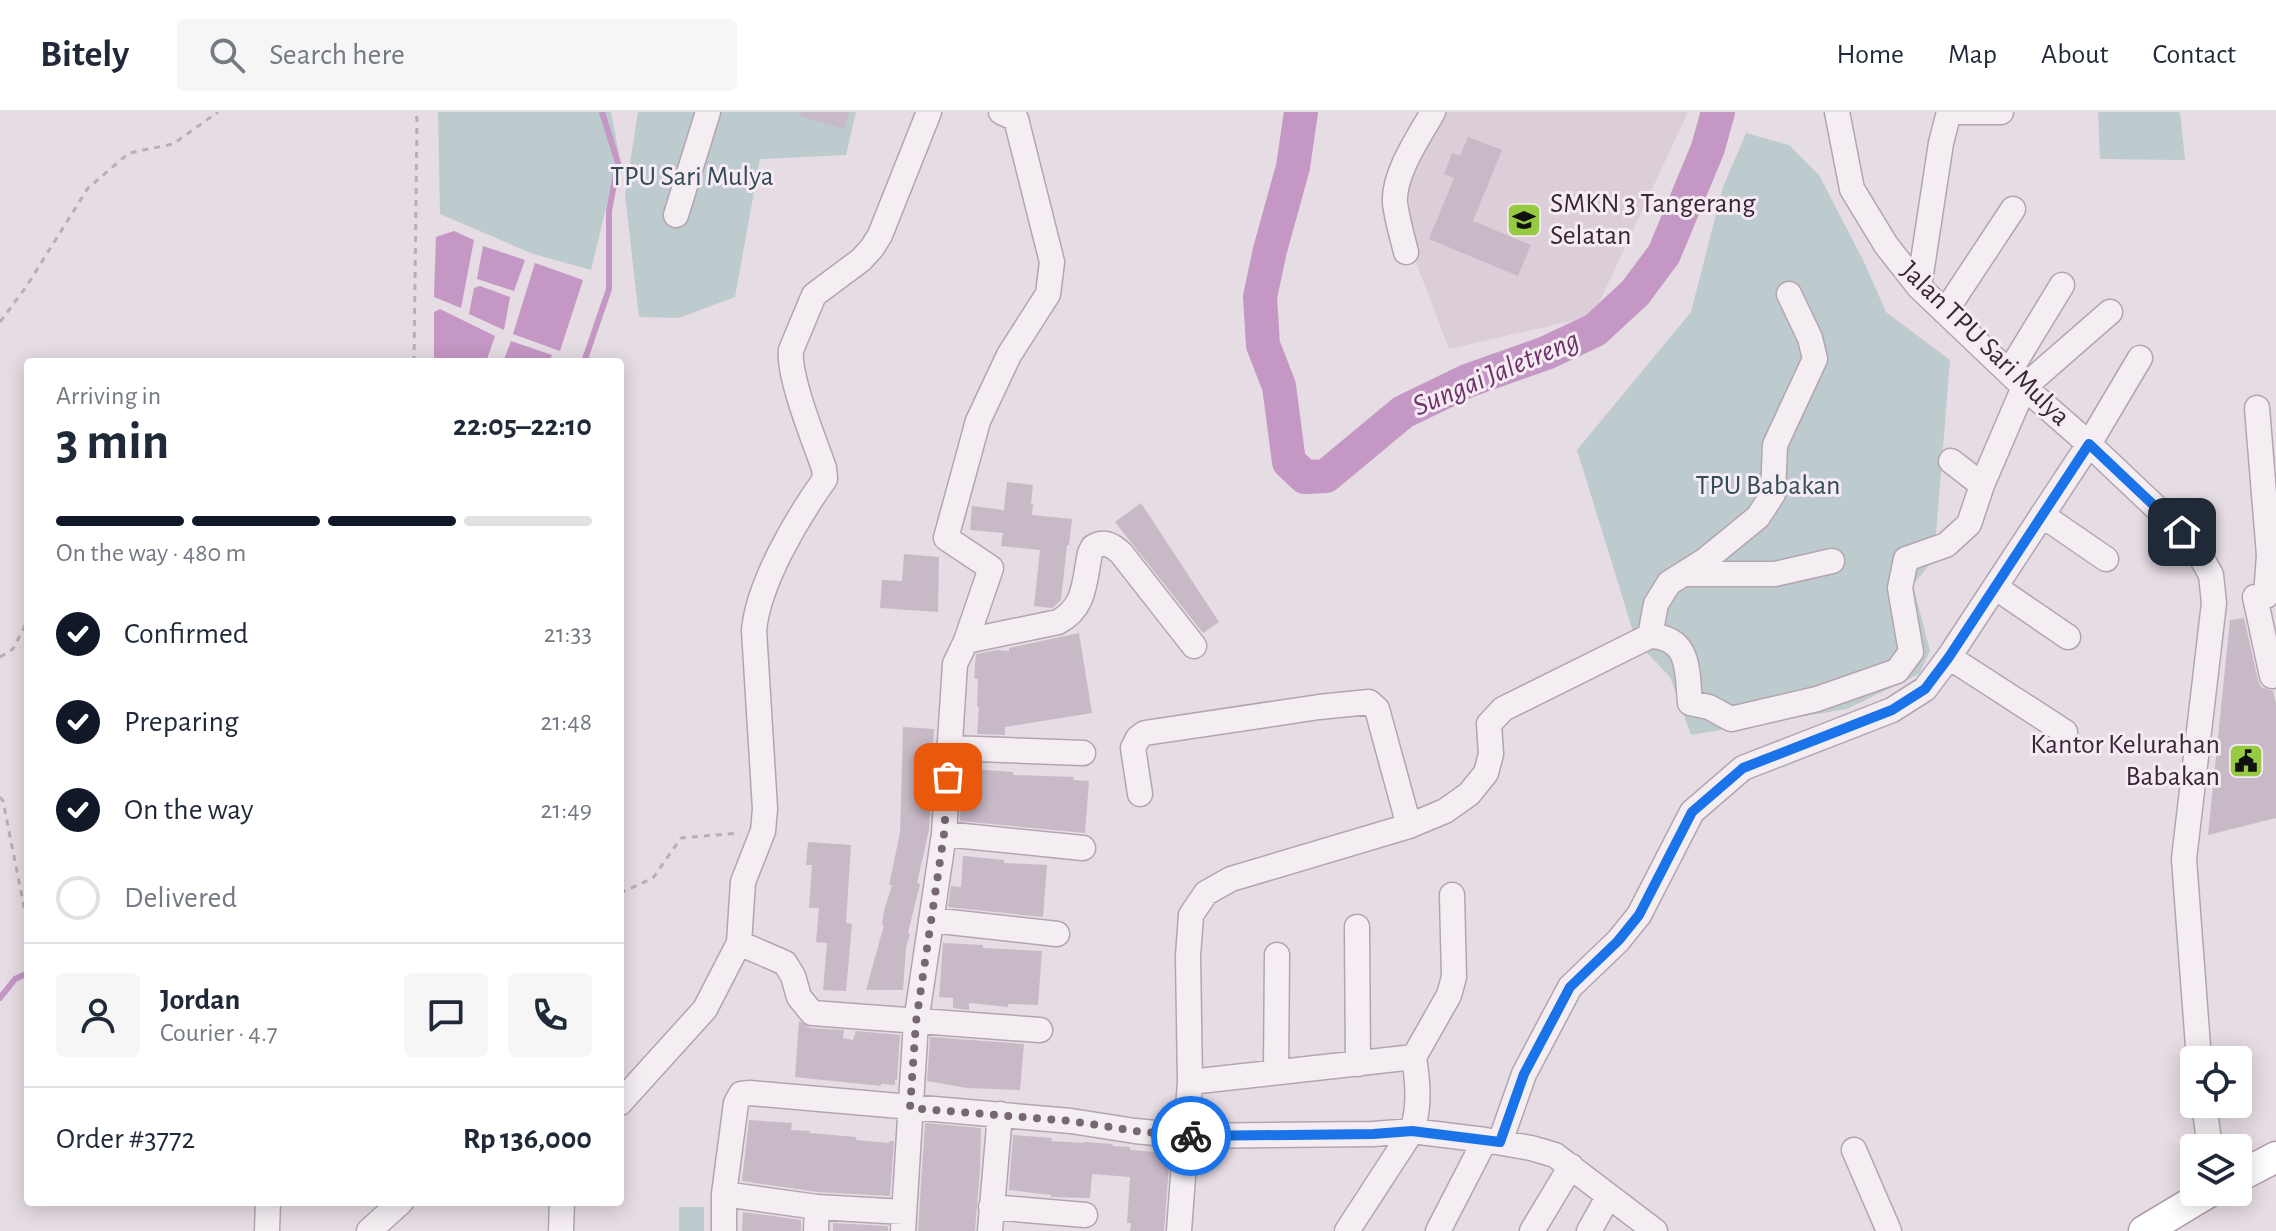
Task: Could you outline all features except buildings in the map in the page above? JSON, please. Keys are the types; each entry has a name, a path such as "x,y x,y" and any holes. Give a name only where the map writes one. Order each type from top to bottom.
{"main road":[{"path":"2252,1170 2276,1157"},
{"path":"2144,1231 2186,1206"}],"street":[{"path":"676,215 708,112"},
{"path":"624,1099 705,1009 739,943 743,882 763,831 765,798 755,618 763,588 774,564 825,479 793,376 791,350 814,295 861,260 880,235 929,112"},
{"path":"724,1194 817,1219 904,1222 916,1022 944,834 955,664 991,568 946,538 978,421 1009,355 1048,294 1052,262 1016,119 1001,112"},
{"path":"1406,252 1395,201 1397,186 1400,174 1433,112"},
{"name":"Jalan TPU Sari Mulya","path":"1837,112 1852,189 1886,245 1919,287 2182,532 2211,575 2214,603 2184,859 2198,1046"},
{"path":"1919,287 1941,143 1949,112 2001,112"},
{"path":"1945,312 2013,209"},
{"path":"1179,1231 1190,1082 1188,956 1191,915 1206,893 1231,879 1409,826 1445,811 1469,794 1486,773 1490,764 1489,724 1503,709 1650,636 1670,639 1679,648 1686,662 1690,703 1709,707 1731,719 1817,699 1897,671 1911,652 1900,588 1906,559 1946,545 1969,524 2016,380 2062,285"},
{"path":"1650,636 1652,617 1661,593 1669,583 1704,561 1758,517 1773,494 1775,445 1815,359 1810,338 1789,294"},
{"path":"2016,380 2110,312"},
{"path":"1438,1231 1492,1141 1570,987 1618,941 1639,915 1692,812 1743,768 1892,710 1925,689 2089,444 2140,358"},
{"path":"2257,408 2269,555 2266,596 2272,676"},
{"path":"1951,461 1982,485"},
{"path":"2042,515 2106,559"},
{"path":"966,641 1058,622 1071,615 1080,600 1090,553 1093,547 1103,543 1121,553 1194,646"},
{"path":"1683,574 1775,574 1832,561"},
{"path":"1995,587 2068,637"},
{"path":"2214,603 2266,596"},
{"path":"1949,657 2065,732"},
{"path":"1140,794 1133,748 1145,733 1369,702 1377,709 1409,826"},
{"path":"950,748 1083,753"},
{"path":"944,834 1083,848"},
{"path":"1347,1231 1412,1131 1417,1116 1418,1079 1414,1057 1449,995 1454,977 1452,895"},
{"path":"931,920 1057,934"},
{"path":"1357,927 1358,1064"},
{"path":"739,943 785,963 793,976 799,997 812,1013 1040,1030"},
{"path":"1276,1072 1277,955"},
{"path":"1190,1082 1414,1057"},
{"path":"724,1231 724,1194 736,1103 741,1094 750,1093 1000,1114 1187,1136 1412,1131 1492,1141 1546,1151 1571,1166 1655,1231"},
{"path":"1000,1114 990,1219 1085,1215"},
{"path":"1854,1150 1889,1231"},
{"path":"1532,1231 1571,1166"},
{"path":"1589,1231 1608,1197"},
{"path":"267,1231 268,1206"},
{"path":"369,1231 397,1206"},
{"path":"561,1231 562,1206"}],"path":[{"path":"0,322 26,287 88,188 129,153 173,144 218,112"},
{"path":"414,358 415,112"},
{"path":"0,657 13,649 24,628"},
{"path":"0,797 24,907"},
{"path":"624,891 653,878 681,838 763,831"}],"shaded area":[{"name":"SMKN 3 Tangerang Selatan","path":"1439,112 1688,112 1593,316 1449,349 1414,257 1408,183"},
{"path":"454,231 474,240 461,308 434,297 436,237"},
{"path":"483,246 525,260 514,291 477,279"},
{"path":"535,263 583,280 560,351 513,334"},
{"path":"480,286 510,297 504,330 469,314 474,288"},
{"path":"440,309 495,336 487,358 434,358 434,312"},
{"path":"511,341 552,355 551,358 505,358"}],"green space":[{"path":"438,112 611,112 619,154 591,270 533,254 440,214"},
{"name":"TPU Sari Mulya","path":"638,112 856,112 846,155 760,159 735,297 679,318 639,317 625,195"},
{"path":"2098,112 2180,112 2185,160 2100,159"},
{"name":"TPU Babakan","path":"1746,133 1789,145 1819,175 1886,312 1950,360 1934,559 1913,585 1930,651 1919,674 1847,709 1691,735 1670,677 1636,641 1577,450 1691,312 1723,187"},
{"path":"679,1207 704,1207 704,1231 679,1231"}],"waterway":[{"path":"585,358 609,289 609,211 618,163 602,112"},
{"name":"Sungai Jaletreng","path":"1301,112 1293,167 1260,297 1263,345 1279,386 1289,462 1305,477 1326,476 1403,412 1467,381 1546,353 1595,330 1635,293 1664,254 1708,148 1718,112"},
{"path":"0,998 15,979 24,975"}],"way so far":[{"path":"948,777 944,834 916,1022 910,1108 1071,1121 1191,1136"}],"place":[{"name":"SMKN 3 Tangerang Selatan","path":"1524,220"},
{"name":"Kantor Kelurahan Babakan","path":"2246,761"}],"route":[{"path":"1191,1136 1412,1131 1500,1142 1524,1074 1570,987 1618,941 1639,915 1692,812 1743,768 1892,710 1925,689 2089,444 2182,532"}]}
